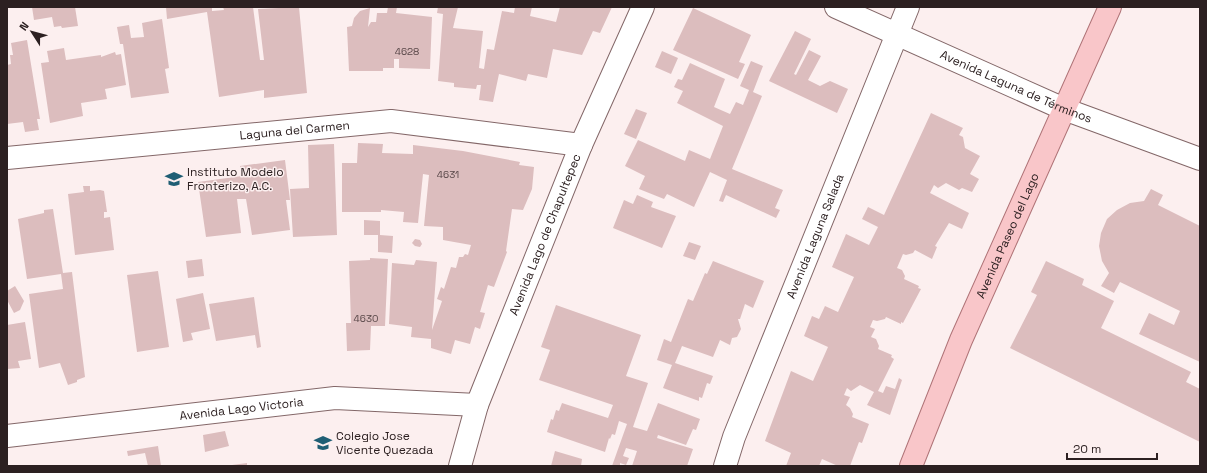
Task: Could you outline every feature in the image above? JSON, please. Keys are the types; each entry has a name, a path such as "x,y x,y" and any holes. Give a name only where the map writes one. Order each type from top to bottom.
{"main road":[{"name":"Avenida Paseo del Lago","path":"911,466 960,340 1110,7"}],"street":[{"name":"Avenida Lago de Chapultepec","path":"460,466 477,405 582,145 643,7"},
{"name":"Avenida Laguna de Términos","path":"836,7 1064,109 1200,160"},
{"name":"Avenida Laguna Salada","path":"725,466 737,430 896,33 908,7"},
{"name":"Laguna del Carmen","path":"7,158 391,121 582,145"},
{"name":"Avenida Lago Victoria","path":"7,436 335,398 477,405"}],"building":[{"path":"32,7 75,7 78,26 62,28 61,26 54,27 52,17 34,20"},
{"path":"166,7 212,7 212,11 224,10 223,7 253,7 260,60 264,60 258,9 299,7 307,93 264,98 264,90 219,97 207,12 167,19"},
{"path":"388,7 397,7 396,13 432,17 430,69 399,68 399,59 394,59 394,68 383,68 383,71 349,71 347,27 352,26 354,18 360,11 370,8 368,27 371,22 376,22 377,13 387,13"},
{"path":"438,7 458,7 453,28 483,31 479,68 484,69 487,49 494,50 502,11 514,13 515,7 532,7 530,16 556,22 560,7 612,7 600,33 593,31 582,55 553,49 547,78 528,74 526,81 499,74 493,102 479,100 481,85 477,85 476,89 454,87 454,83 438,81 443,14 437,13"},
{"path":"693,8 751,35 739,62 745,64 738,79 673,50"},
{"path":"162,19 169,68 165,69 169,93 131,98 123,44 120,44 117,27 129,25 131,38 144,37 142,23"},
{"path":"795,31 811,39 794,74 796,75 809,50 821,56 808,80 820,86 830,81 848,89 837,113 769,81"},
{"path":"27,40 40,119 37,119 39,130 25,132 23,122 7,124 7,65 11,64 10,55 13,55 11,43"},
{"path":"64,48 66,60 101,55 101,57 115,52 116,55 121,54 126,85 105,89 107,99 81,103 83,116 50,123 41,63 49,62 47,51"},
{"path":"662,51 678,58 671,74 655,67"},
{"path":"751,61 763,66 753,92 762,96 732,169 783,190 775,208 780,210 776,218 726,195 723,202 719,201 727,180 710,172 694,207 667,194 664,199 639,189 645,176 625,166 638,140 685,161 689,150 710,159 723,126 677,103 683,91 674,87 678,79 682,80 690,63 725,79 714,107 730,114 736,102 743,105 749,90 740,86"},
{"path":"636,109 647,113 636,139 624,134"},
{"path":"931,113 963,128 959,135 963,137 965,148 980,156 970,174 979,179 972,192 962,188 959,190 946,183 938,188 934,185 930,193 969,213 962,229 949,223 935,246 937,247 932,259 915,250 913,253 906,255 903,254 897,268 902,270 905,276 904,279 919,286 918,288 921,289 903,323 901,322 901,324 886,317 885,319 877,321 873,320 870,327 875,329 871,337 876,339 879,346 878,349 892,355 891,357 894,359 878,391 883,393 886,386 895,389 899,378 902,380 890,415 867,405 874,392 860,385 851,391 847,388 844,395 850,397 846,405 850,408 853,414 852,417 869,424 862,443 859,442 850,466 838,466 822,459 819,466 786,466 791,453 765,441 791,371 813,381 828,347 804,336 812,316 819,319 825,306 838,312 854,277 832,267 846,234 869,245 878,227 862,219 868,207 884,215"},
{"path":"358,143 383,144 382,153 413,154 413,145 463,151 520,162 519,165 534,167 532,189 523,210 512,209 507,252 494,287 488,285 480,312 485,313 480,329 475,327 470,344 455,340 451,354 431,348 431,339 411,337 412,327 389,324 392,263 414,265 416,260 437,262 432,330 442,301 437,299 441,287 444,289 451,267 456,268 459,257 463,257 465,254 468,255 471,245 443,240 443,227 424,226 429,175 423,174 418,223 403,222 404,212 381,210 381,212 342,212 342,163 357,163"},
{"path":"334,144 337,235 293,237 290,189 309,188 308,145"},
{"path":"285,160 290,200 286,200 290,230 252,235 246,199 237,199 241,233 206,237 198,182 242,176 240,166"},
{"path":"83,186 90,186 90,191 104,191 107,212 104,212 104,218 110,217 114,250 75,255 68,194 84,192"},
{"path":"1151,189 1163,195 1158,205 1200,226 1200,362 1139,334 1149,313 1174,325 1180,311 1120,282 1114,293 1101,286 1109,273 1102,261 1099,246 1101,233 1107,219 1117,210 1130,203 1144,201"},
{"path":"637,195 653,202 651,207 676,216 662,248 613,228 624,200 633,204"},
{"path":"53,209 63,273 72,272 85,377 68,385 60,363 39,368 29,294 63,289 61,274 27,279 18,219 44,213 44,210"},
{"path":"364,220 380,221 380,235 393,236 392,253 378,252 378,235 364,235"},
{"path":"415,239 420,240 422,244 420,247 415,246 412,243"},
{"path":"689,242 701,246 695,260 683,256"},
{"path":"370,258 388,259 385,326 371,326 370,350 347,351 346,323 351,323 349,261 370,260"},
{"path":"202,259 204,276 188,278 186,261"},
{"path":"713,261 764,281 753,308 745,304 740,319 738,319 741,329 737,337 732,338 730,345 720,340 713,357 682,346 675,363 713,376 710,384 707,383 702,398 699,397 699,401 663,388 672,365 657,360 664,339 671,342 688,299 693,301 705,273 707,274"},
{"path":"1046,261 1084,279 1082,285 1114,301 1101,328 1191,372 1186,382 1200,389 1200,442 1010,348 1037,295 1031,292"},
{"path":"158,271 169,347 137,352 127,275"},
{"path":"15,286 24,301 20,310 14,313 7,300 7,291"},
{"path":"203,293 210,329 191,333 193,340 183,342 176,299"},
{"path":"254,297 261,347 257,348 255,335 216,341 209,304"},
{"path":"556,305 641,335 626,376 648,383 633,427 647,431 658,403 700,419 696,430 693,429 686,445 658,435 657,438 693,449 687,466 632,466 637,451 626,448 623,456 629,458 626,465 620,463 620,466 612,466 627,424 619,421 615,435 612,434 610,439 609,438 605,452 547,432 551,419 553,420 556,410 559,411 562,403 608,418 613,405 539,380 550,350 541,347"},
{"path":"25,322 31,359 18,361 20,368 7,369 7,325"},
{"path":"225,431 229,446 205,452 203,435"},
{"path":"158,446 161,466 148,466 145,453 128,456 127,451"},
{"path":"555,451 582,459 581,466 551,466"},
{"path":"247,463 247,466 232,466 232,465"}],"place":[{"name":"Instituto Modelo Fronterizo, A.C.","path":"174,179"},
{"name":"Colegio Jose Vicente Quezada","path":"323,443"}]}
